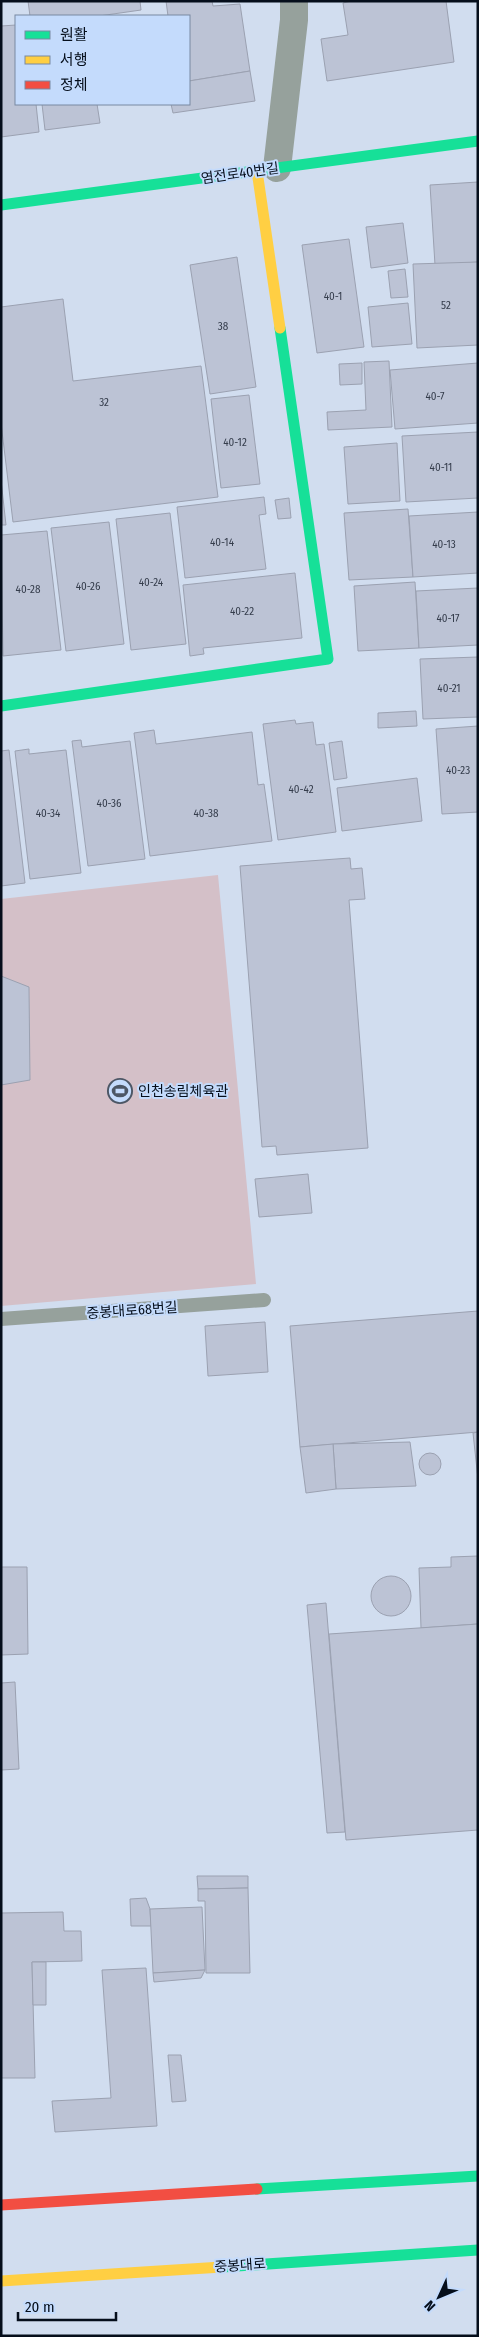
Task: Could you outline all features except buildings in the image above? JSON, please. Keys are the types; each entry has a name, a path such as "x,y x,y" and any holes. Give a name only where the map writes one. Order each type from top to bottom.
{"street":[{"path":"1,706 328,659 267,169 294,20 294,1"},
{"name":"염전로40번길","path":"1,205 478,141"},
{"path":"1,2205 478,2176"},
{"name":"중봉대로","path":"1,2280 478,2250"}],"lane":[{"name":"중봉대로68번길","path":"1,1319 264,1300"}],"shaded area":[{"name":"인천송림체육관","path":"218,875 256,1284 1,1306 1,899"}],"traffic: fast":[{"path":"1,205 478,141"},
{"path":"1,706 328,659 280,328"},
{"path":"257,2189 478,2176"},
{"path":"222,2267 478,2250"}],"traffic: slow":[{"path":"257,171 280,328"},
{"path":"1,2281 222,2267"}],"traffic: jam":[{"path":"1,2205 257,2189"}],"place":[{"name":"인천송림체육관","path":"120,1091"}]}
